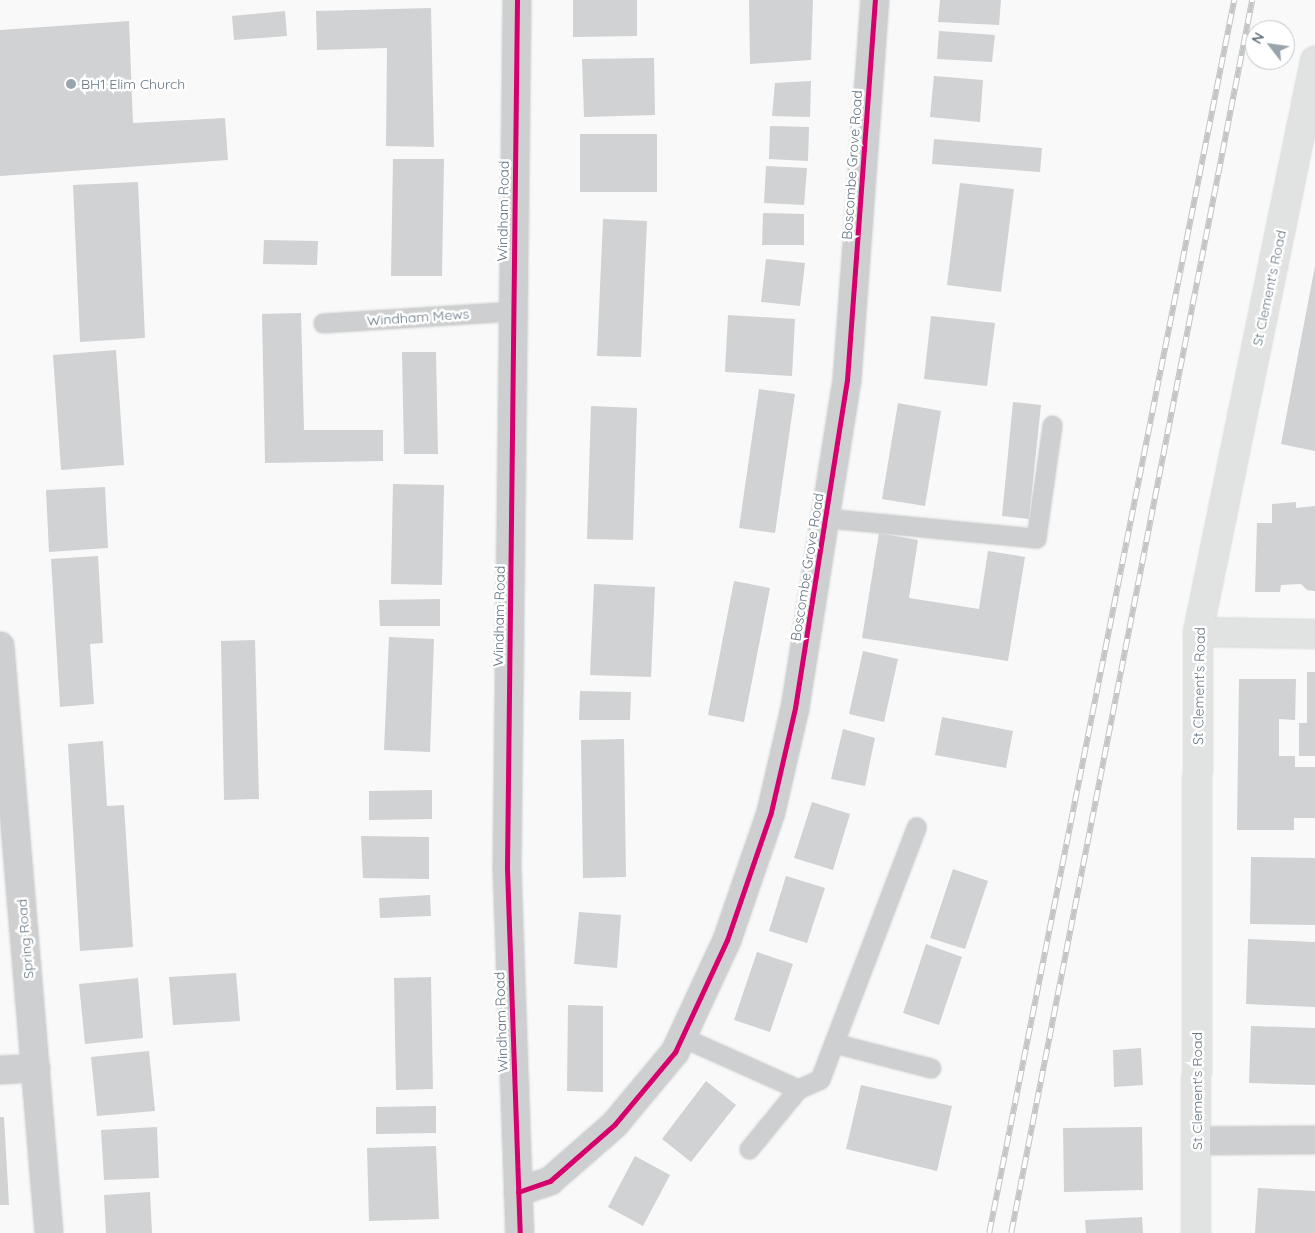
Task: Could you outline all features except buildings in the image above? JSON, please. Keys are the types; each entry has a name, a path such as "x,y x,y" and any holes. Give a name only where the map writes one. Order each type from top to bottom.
{"street":[{"name":"Windham Road","path":"517,0 508,868 520,1233"},
{"name":"Boscombe Grove Road","path":"518,1192 550,1180 615,1124 675,1052 727,940 771,812 795,708 827,518 847,380 875,0"},
{"name":"St Clement's Road","path":"1196,1233 1198,632 1315,61"},
{"path":"1198,632 1315,634"},
{"name":"Spring Road","path":"0,646 49,1233"},
{"path":"0,1070 36,1068"},
{"path":"1197,1141 1315,1140"}],"lane":[{"name":"Windham Mews","path":"323,323 513,311"},
{"path":"827,518 1036,538 1052,425"},
{"path":"749,1149 798,1089 820,1079 916,827"},
{"path":"682,1037 798,1089"},
{"path":"834,1043 931,1068"}],"railway":[{"path":"989,1233 1234,0"},
{"path":"1011,1233 1252,0"}],"cycle path":[{"path":"517,0 507,868 520,1233"},
{"path":"518,1192 550,1181 615,1124 675,1052 727,940 771,812 795,708 847,380 875,0"}],"place":[{"name":"BH1 Elim Church","path":"71,84"}]}
